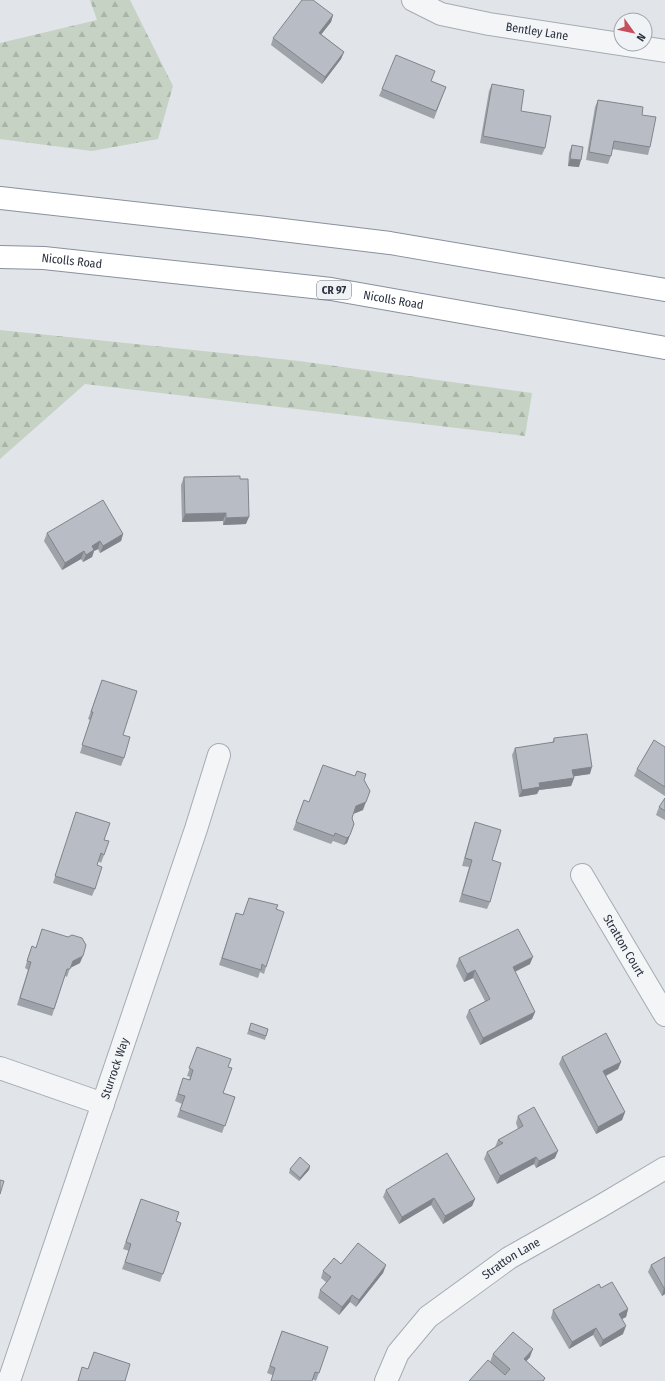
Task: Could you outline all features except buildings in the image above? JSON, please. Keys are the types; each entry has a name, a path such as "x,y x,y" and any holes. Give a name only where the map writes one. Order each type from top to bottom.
{"highway":[{"path":"0,198 258,226 390,243 665,290"},
{"name":"Nicolls Road","path":"0,257 44,258 331,289 665,348"}],"street":[{"name":"Bentley Lane","path":"413,0 441,14 489,24 665,50"},
{"name":"Sturrock Way","path":"9,1381 196,829 219,755"},
{"name":"Stratton Court","path":"582,875 665,1015"},
{"path":"0,1068 103,1104"},
{"name":"Stratton Lane","path":"386,1381 398,1353 428,1317 509,1258 665,1168"}],"green space":[{"path":"90,0 130,0 173,86 158,139 92,151 0,139 0,43 97,20"},
{"path":"0,330 299,361 532,393 525,436 85,384 0,459"}]}
